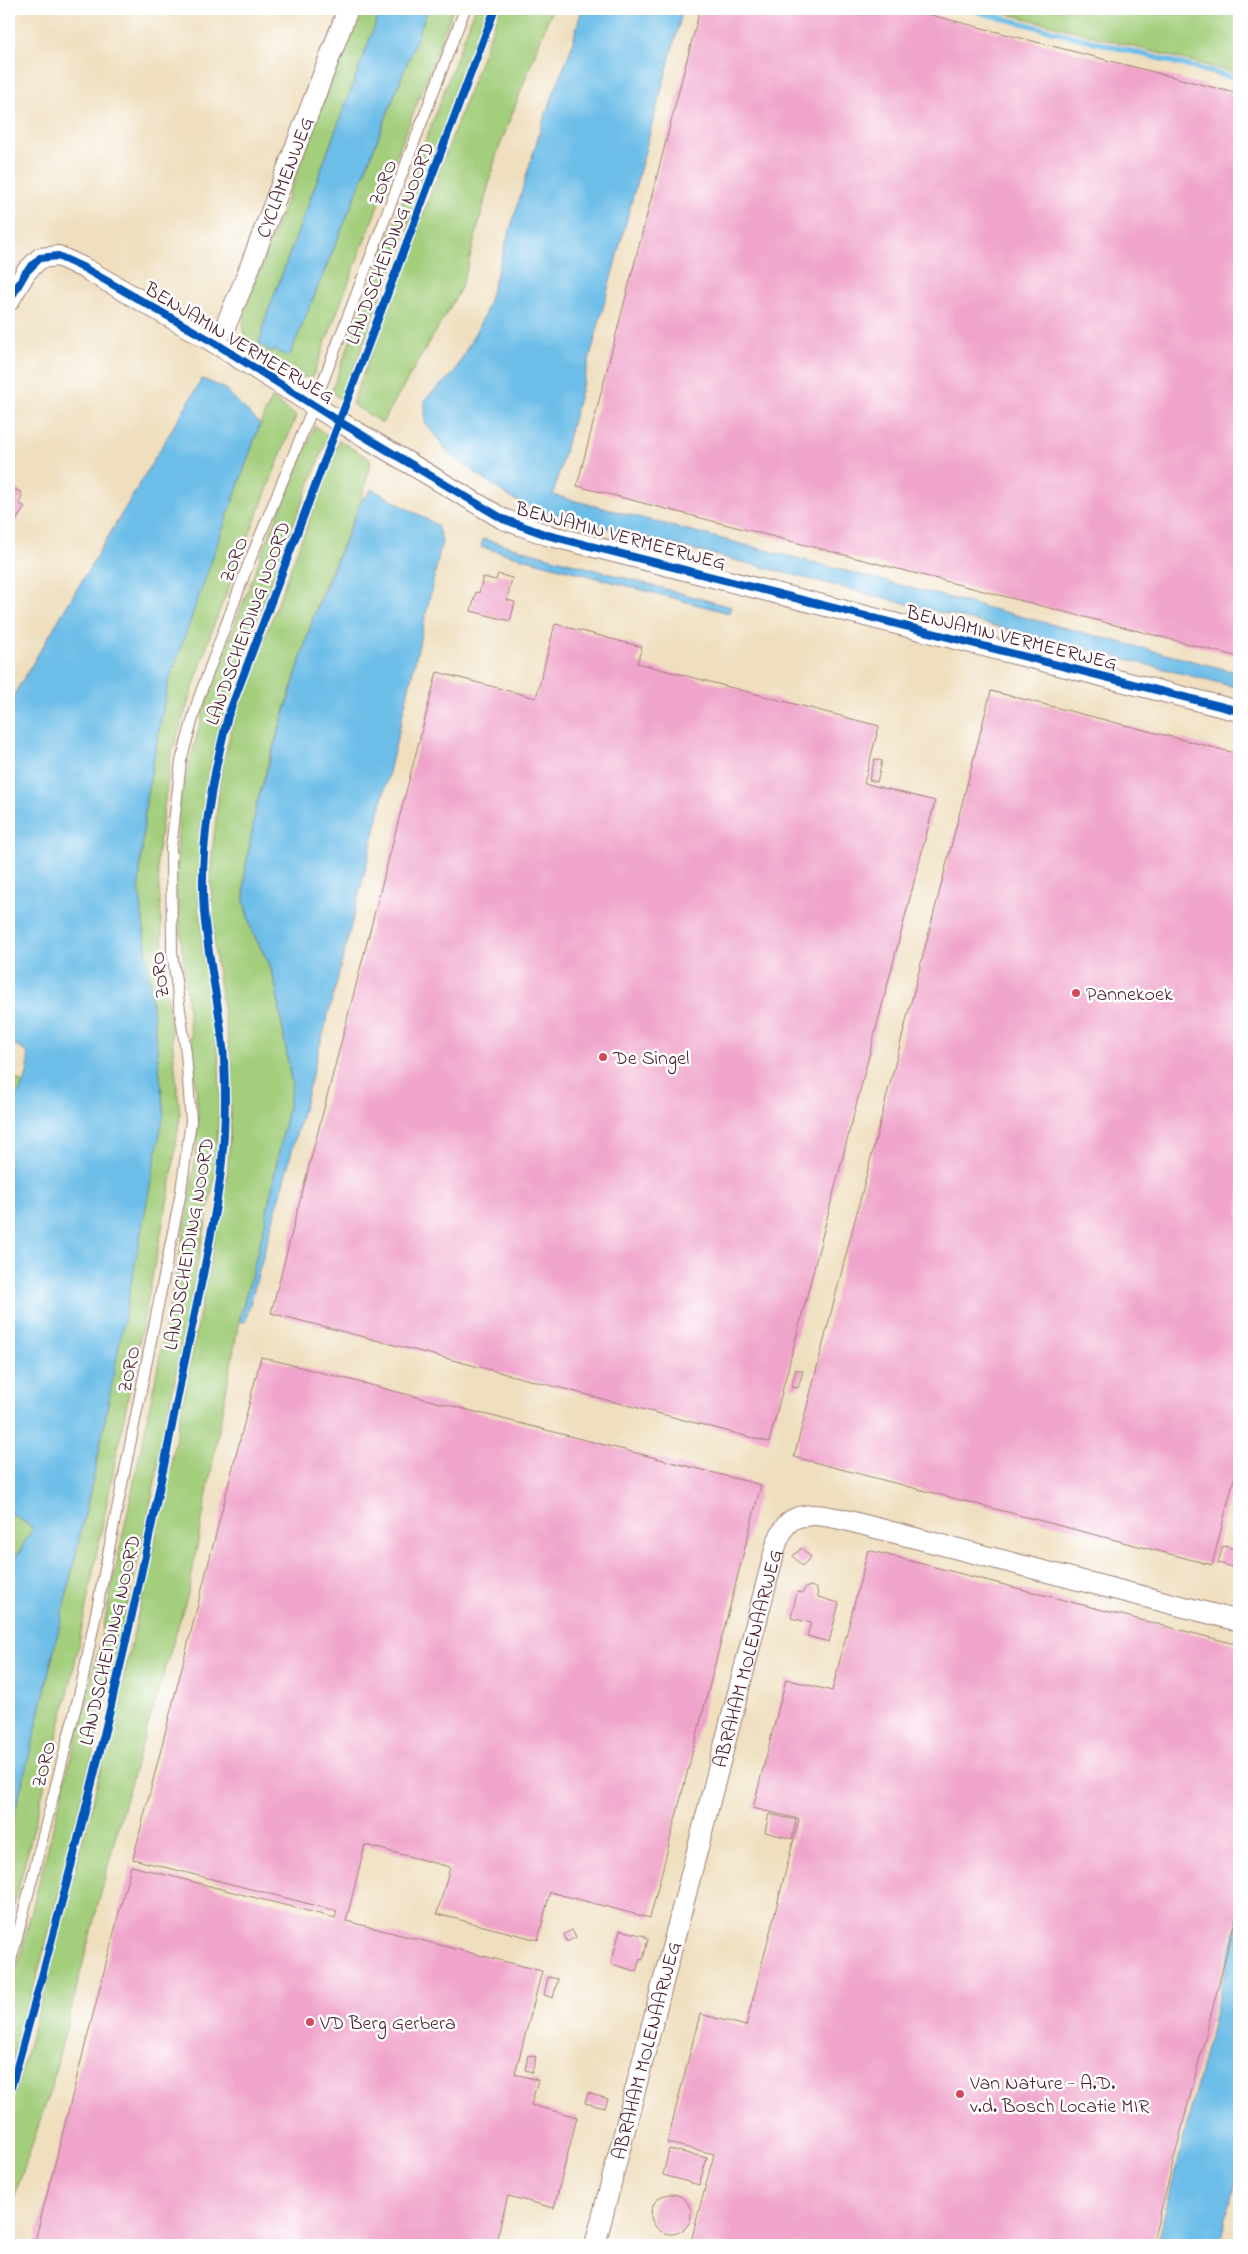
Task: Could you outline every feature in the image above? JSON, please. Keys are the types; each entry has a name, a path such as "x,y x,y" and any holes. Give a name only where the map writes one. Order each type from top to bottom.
{"street":[{"name":"CYCLAMENWEG","path":"215,343 225,327 245,280 348,9"},
{"name":"BENJAMIN VERMEERWEG","path":"9,300 26,272 40,258 58,256 84,268 215,343 314,406 503,519 547,535 1239,711"},
{"name":"ABRAHAM MOLENAARWEG","path":"595,2245 777,1542 788,1523 804,1516 824,1515 1239,1621"}],"lane":[{"name":"ZORO","path":"9,1969 82,1683 180,1197 190,1121 186,1052 172,952 171,850 181,761 198,700 225,627 314,406 466,9"}],"green space":[{"path":"358,9 381,9 266,317 262,340 274,350 289,357 355,197 428,9 453,9 312,378 303,377 291,374 268,363 254,352 245,338 245,309"},
{"path":"475,9 490,9 342,400 331,392"},
{"path":"500,9 552,9 496,156 460,290 382,423 352,404"},
{"path":"989,9 1239,9 1239,74"},
{"path":"272,398 296,416 213,627 171,755 157,858 164,964 180,1115 170,1188 71,1682 9,1925 9,1834 35,1733 98,1456 148,978 139,885 146,799 168,684 260,424"},
{"path":"315,426 328,436 238,669 223,715 209,772 202,821 199,897 205,963 219,1062 220,1095 214,1180 150,1507 102,1717 49,1932 9,2076 9,2000 99,1648 155,1382 188,1209 196,1151 198,1110 176,888 179,802 207,698 262,553"},
{"path":"339,440 371,460 361,502 321,594 274,744 257,803 245,872 244,901 252,932 269,963 276,987 292,1086 264,1228 239,1321 189,1590 122,1811 50,2091 9,2213 9,2113 41,2002 117,1706 162,1509 228,1169 231,1061 215,953 210,872 222,767 234,719"},
{"path":"9,1074 24,1084 9,1109"},
{"path":"9,1512 34,1528 9,1569"}],"water":[{"path":"381,9 428,9 355,197 289,357 274,350 271,352 259,343 266,317"},
{"path":"582,9 683,9 553,495 1239,673 1239,688 533,509 511,498 449,454 425,422 425,399 454,373 484,316 542,124 570,51"},
{"path":"202,379 224,388 260,424 168,684 146,799 139,885 164,1113 98,1456 35,1733 9,1834 9,1569 33,1528 9,1512 9,1109 27,1076 28,1061 27,1053 9,1041 9,703"},
{"path":"372,489 437,525 442,541 374,835 298,1128 245,1322 239,1321 264,1228 292,1086 276,987 269,963 252,932 244,901 245,872 257,803 314,615 361,502"},
{"path":"483,539 731,607 729,613 481,547"},
{"path":"1239,1915 1239,2168 1219,2245 1157,2245"}],"building":[{"path":"700,9 908,9 1239,94 1239,657 577,486"},
{"path":"14,489 21,492 22,497 19,503 25,507 16,521 10,517 9,520 9,493"},
{"path":"498,574 512,578 507,600 515,602 510,621 471,611 476,592 479,593 483,577 496,580"},
{"name":"De Singel","path":"555,624 642,647 637,663 879,726 864,783 935,801 769,1442 271,1313 437,672 536,698"},
{"name":"Pannekoek","path":"991,691 1239,754 1239,1459 1212,1565 794,1457"},
{"path":"875,759 882,761 877,782 869,780"},
{"path":"261,1357 761,1485 650,1918 550,1892 538,1940 437,1914 450,1867 365,1845 346,1921 542,1971 515,2074 538,2080 531,2105 577,2117 554,2208 508,2196 495,2245 34,2245 131,1866 335,1918 337,1911 133,1859"},
{"path":"796,1369 803,1371 798,1388 791,1387"},
{"path":"1223,1546 1239,1550 1239,1569 1218,1563"},
{"path":"801,1548 811,1557 802,1566 793,1556"},
{"path":"868,1550 1239,1645 1239,1905 1152,2245 690,2245 714,2154 667,2143 700,2014 746,2026 799,1819 753,1808 786,1679 832,1691"},
{"path":"811,1586 817,1589 818,1597 839,1603 829,1642 807,1636 811,1623 791,1618 797,1592 803,1593 805,1588"},
{"path":"769,1814 796,1820 792,1839 765,1832"},
{"path":"572,1930 576,1937 567,1942 564,1934"},
{"path":"620,1930 645,1936 648,1939 643,1960 640,1959 636,1971 611,1964"},
{"path":"548,1977 558,1979 553,1998 544,1995"},
{"path":"528,2055 536,2057 532,2072 525,2070"},
{"path":"588,2093 608,2099 605,2108 585,2103"},
{"path":"669,2149 707,2158 699,2185 663,2175"},
{"path":"675,2194 682,2197 688,2203 691,2214 690,2222 682,2231 675,2234 667,2234 660,2231 652,2222 651,2210 654,2203 663,2195"}],"waterway":[{"path":"967,9 1239,79"}],"cycle path":[{"name":"LANDSCHEIDING NOORD","path":"9,2095 58,1918 124,1650 163,1470 216,1204 224,1134 224,1059 204,912 203,863 208,813 222,740 228,716 495,9"},
{"path":"9,301 26,272 40,258 58,256 84,268 215,343 340,422 503,519 547,535 1239,711"}],"place":[{"name":"Pannekoek","path":"1076,993"},
{"name":"De Singel","path":"603,1057"},
{"name":"VD Berg Gerbera","path":"310,2022"},
{"name":"Van Nature - A.D. v.d. Bosch Locatie MIR","path":"960,2094"}]}
